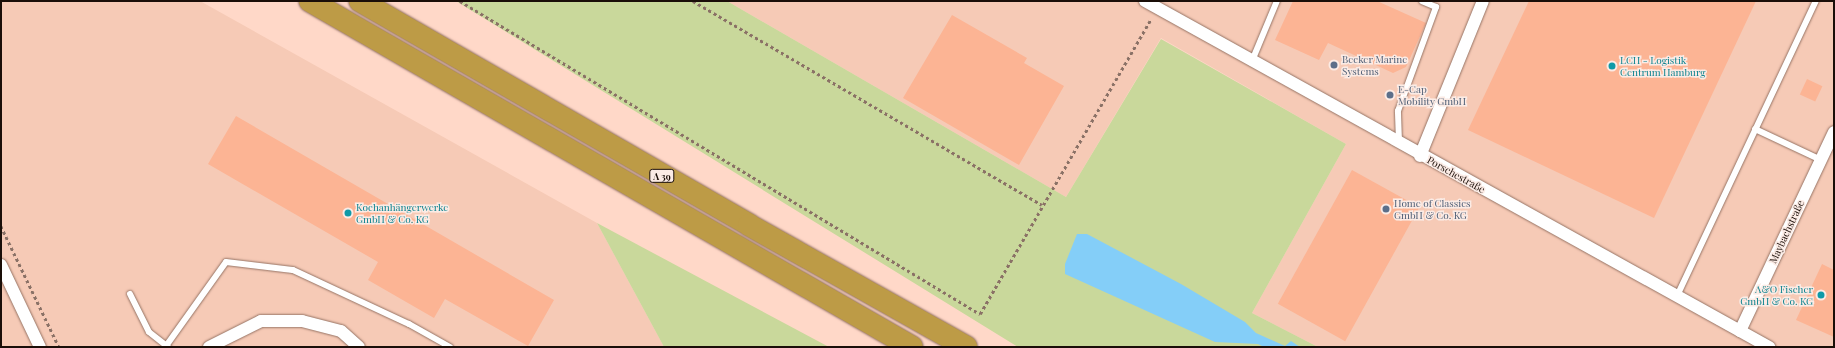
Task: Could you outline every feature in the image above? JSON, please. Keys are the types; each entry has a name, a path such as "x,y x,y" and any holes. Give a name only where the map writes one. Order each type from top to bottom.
{"highway":[{"name":"A 39","path":"310,1 912,347"},
{"name":"A 39","path":"360,1 735,218 966,347"}],"street":[{"name":"Porschestraße","path":"1145,1 1420,156 1769,347"},
{"path":"1420,156 1483,1"},
{"name":"Maybachstraße","path":"1740,331 1834,132"},
{"path":"1,265 40,347"},
{"path":"209,347 261,321 302,321 341,331 359,347"}],"lane":[{"path":"1252,61 1277,1"},
{"path":"1399,144 1398,111 1436,7 1422,1"},
{"path":"1677,296 1816,1"},
{"path":"1755,129 1821,160"},
{"path":"130,294 149,332 167,346 226,262 293,270 409,324 450,347"}],"path":[{"path":"460,1 980,314 1157,8"},
{"path":"693,1 1042,205"},
{"path":"1,226 59,347"}],"shaded area":[{"path":"1,1 200,1 597,223 664,347 1,347"},
{"path":"727,1 1834,1 1834,347 1318,347 1252,313 1346,144 1161,38 1066,197"}],"green space":[{"path":"456,1 727,1 1066,197 1161,39 1346,144 1252,313 1318,347 1018,347"},
{"path":"597,223 829,347 664,347"}],"water":[{"path":"1077,234 1087,234 1181,284 1245,322 1256,333 1285,346 1291,341 1300,347 1264,347 1258,344 1215,342 1065,274 1065,264"}],"building":[{"path":"1293,1 1377,1 1426,23 1406,67 1393,73 1328,43 1319,60 1275,40"},
{"name":"LCH - Logistik Centrum Hamburg","path":"1529,1 1756,1 1654,218 1468,130"},
{"path":"952,15 1027,58 1024,63 1064,86 1019,165 903,98"},
{"path":"1807,79 1822,86 1815,102 1800,94"},
{"name":"Kochanhängerwerke GmbH & Co. KG","path":"236,116 554,300 528,346 445,299 434,318 368,280 378,262 208,164"},
{"path":"1352,170 1419,207 1345,341 1278,304"},
{"name":"A&O Fischer GmbH & Co. KG","path":"1822,264 1834,270 1834,337 1796,320"}],"place":[{"name":"Becker Marine Systems","path":"1334,65"},
{"name":"LCH - Logistik Centrum Hamburg","path":"1612,66"},
{"name":"E-Cap Mobility GmbH","path":"1390,95"},
{"name":"Home of Classics GmbH & Co. KG","path":"1386,209"},
{"name":"Kochanhängerwerke GmbH & Co. KG","path":"348,213"},
{"name":"A&O Fischer GmbH & Co. KG","path":"1821,295"}]}
